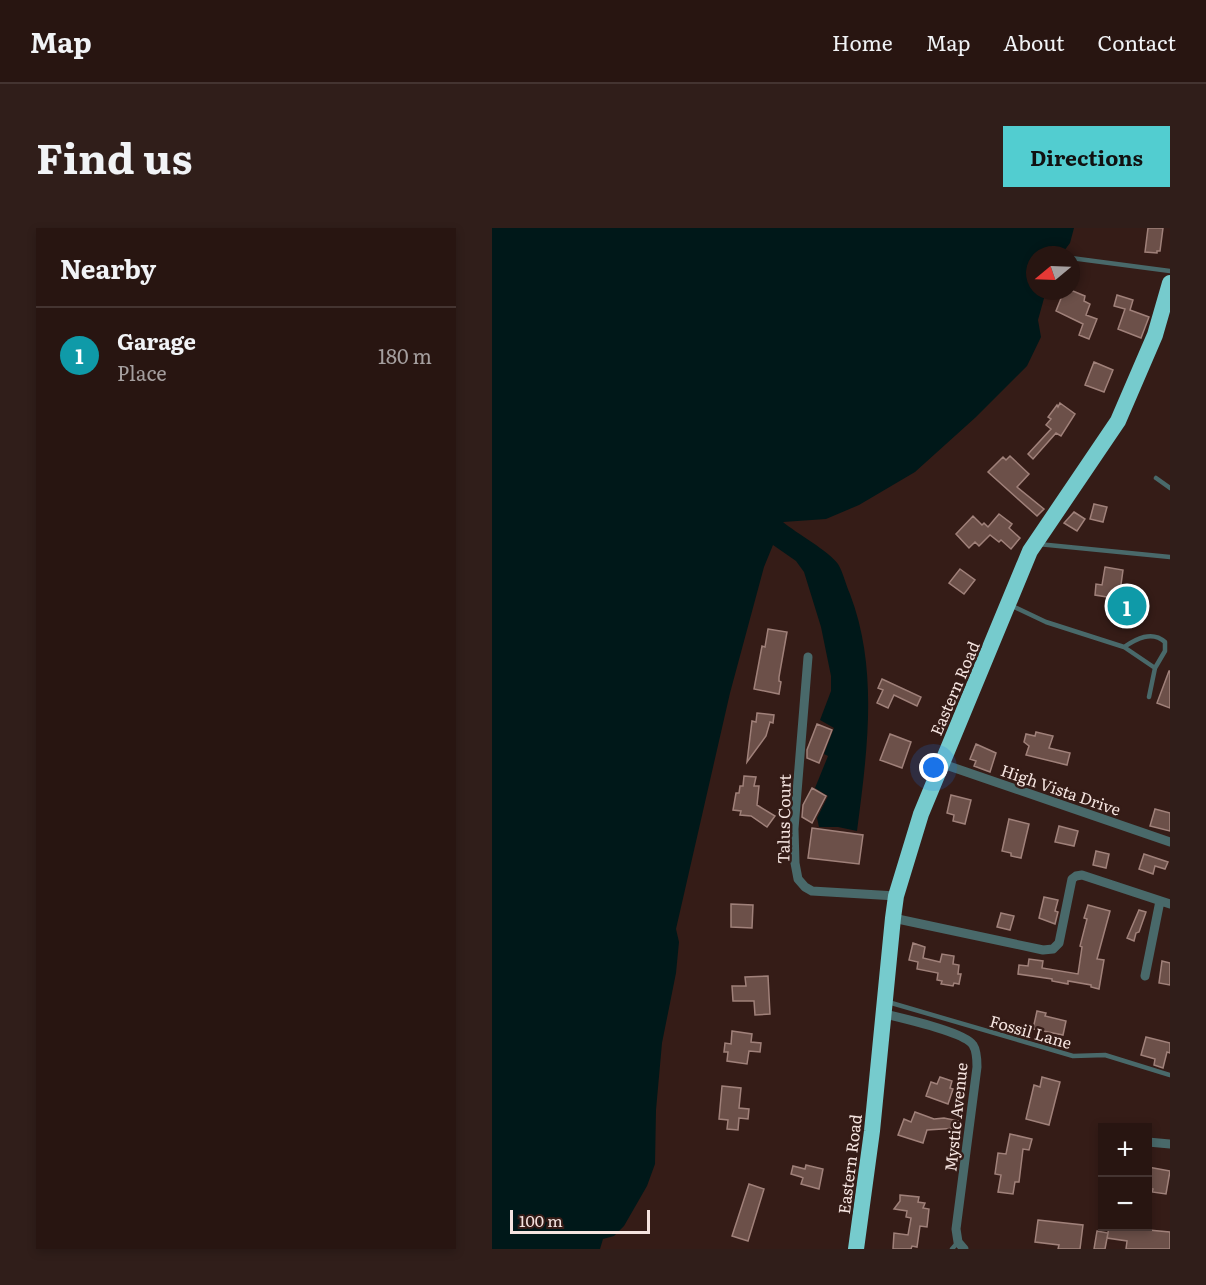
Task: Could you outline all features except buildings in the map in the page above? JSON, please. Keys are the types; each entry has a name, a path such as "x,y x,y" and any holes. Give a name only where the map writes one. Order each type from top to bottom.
{"highway":[{"name":"Eastern Road","path":"855,1249 862,1211 896,896 921,814 1030,551 1118,421 1155,335 1170,283"}],"street":[{"name":"Talus Court","path":"808,657 795,802 795,864 798,879 812,891 896,896"},
{"name":"High Vista Drive","path":"943,764 1170,842"},
{"path":"893,918 1043,950 1053,949 1059,943 1072,879 1076,876 1082,875 1170,904"},
{"path":"1145,976 1160,901"},
{"name":"Mystic Avenue","path":"885,1008 968,1039 976,1052 977,1067 956,1228 958,1247"},
{"path":"1152,1142 1170,1144"}],"lane":[{"path":"1080,259 1170,272"},
{"path":"1156,478 1170,488"},
{"path":"1036,543 1170,557"},
{"path":"1008,604 1046,622 1124,647 1155,668"},
{"path":"1124,647 1136,639 1148,636 1162,639 1166,645 1155,668 1149,697"},
{"name":"Fossil Lane","path":"885,1008 1073,1056 1105,1055 1170,1075"}],"water":[{"path":"492,228 1074,228 1068,246 1026,246 1026,300 1044,300 1038,320 1041,337 1027,366 976,417 915,472 859,505 826,519 783,522 838,564 859,623 865,652 868,712 857,831 838,827 819,827 817,818 828,796 815,788 828,756 824,754 834,728 820,720 831,691 831,676 821,627 804,572 796,561 773,545 764,567 730,693 676,929 679,942 676,973 662,1043 656,1110 655,1164 647,1186 624,1226 614,1236 603,1239 600,1249 492,1249"}],"place":[{"name":"Garage","path":"1127,606"}]}
